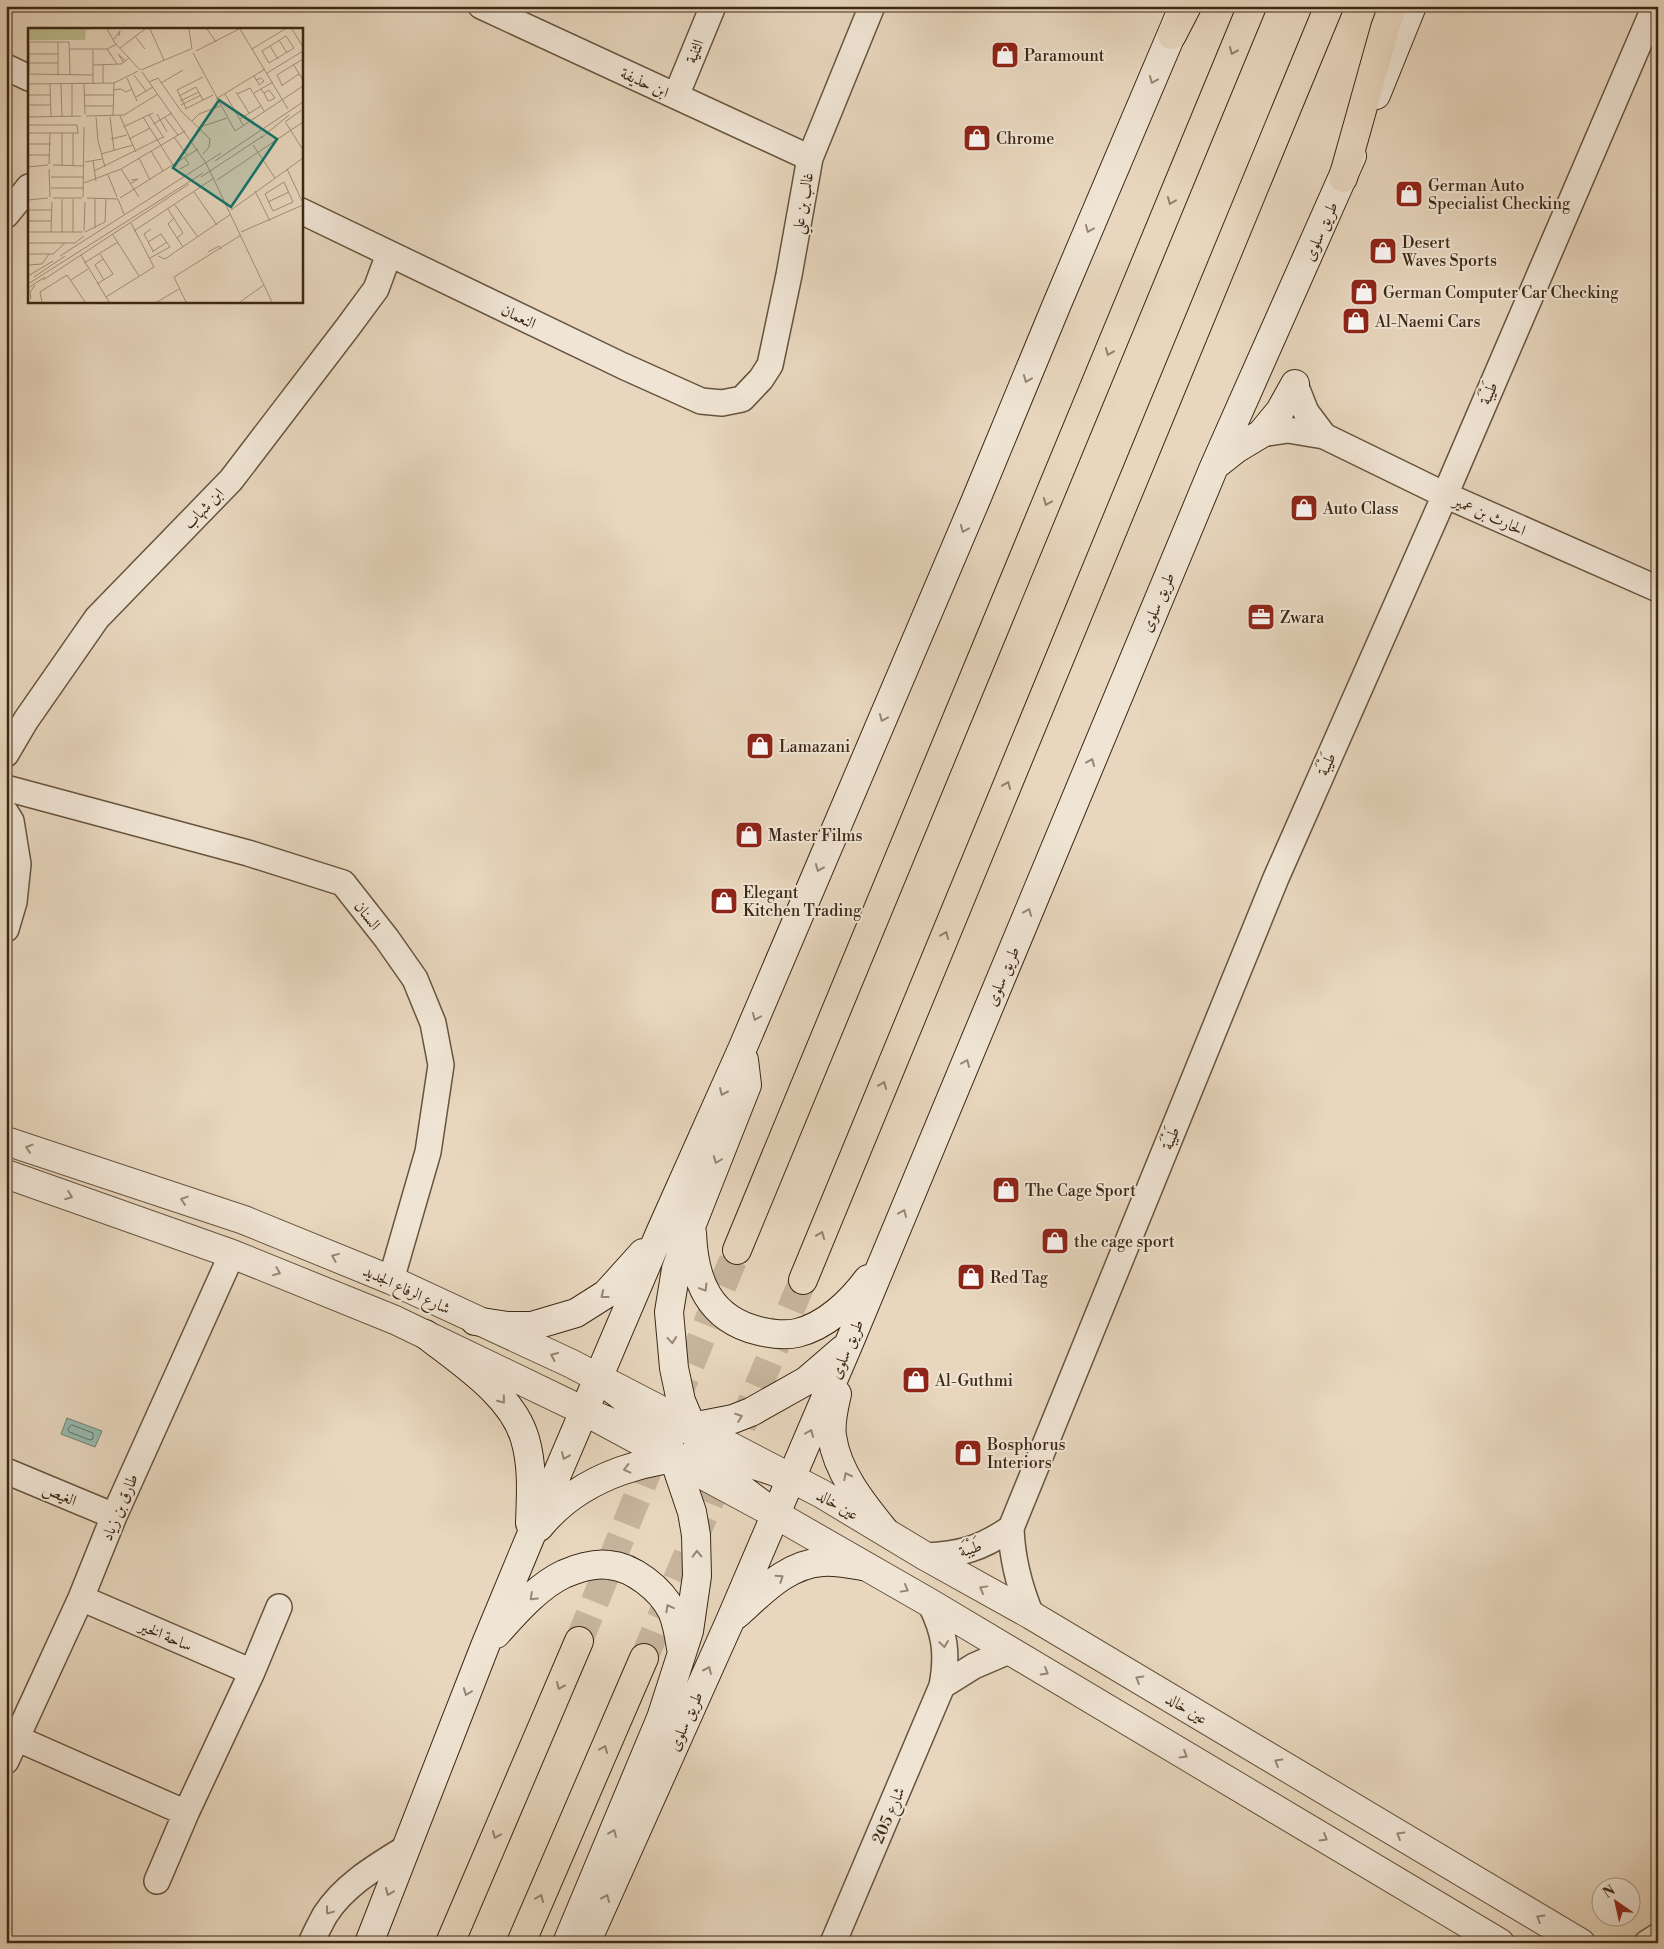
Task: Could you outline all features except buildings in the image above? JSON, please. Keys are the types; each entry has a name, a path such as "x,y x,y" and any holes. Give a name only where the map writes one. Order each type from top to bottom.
{"highway":[{"path":"1172,35 1187,6"},
{"path":"737,1250 1252,6"},
{"path":"802,1280 1329,6"},
{"path":"1344,178 1385,28 1393,6"},
{"path":"450,1943 579,1641"},
{"path":"521,1943 644,1658"}],"main road":[{"path":"369,1943 485,1646 529,1540 660,1233 743,1047 976,502 1057,304 1183,6"},
{"name":"طريق سلوى","path":"586,1943 730,1621 849,1343 1214,467 1344,178 1412,6"},
{"path":"1214,467 1236,449 1261,434 1280,410 1295,384"},
{"path":"743,1047 747,1085 676,1269 669,1312 674,1368 681,1400 692,1427 710,1458 744,1492 775,1514 862,1566 930,1603 1500,1943"},
{"name":"شارع الرفاع الجديد","path":"6,1141 244,1220 391,1280 598,1378 791,1478"},
{"name":"شارع الرفاع الجديد","path":"6,1174 232,1254 425,1334 584,1411 775,1514"},
{"path":"692,1224 693,1255 700,1283 718,1311 742,1327 775,1335 796,1333 839,1311 854,1298 885,1258"},
{"path":"475,1321 508,1326 532,1326 576,1313 606,1294 628,1272 660,1233"},
{"path":"425,1334 492,1388 513,1414 525,1438 531,1479 529,1540"},
{"path":"584,1411 610,1422 661,1434 733,1419 751,1412 806,1381 849,1343"},
{"path":"849,1343 832,1415 832,1436 839,1461 853,1489 884,1530"},
{"path":"567,1943 661,1718 689,1631 697,1576 696,1535 692,1512 675,1460 661,1434 635,1406 598,1378"},
{"path":"529,1540 543,1522 569,1498 593,1483 620,1471 675,1460 710,1458 752,1464 791,1478"},
{"name":"عين خالد","path":"791,1478 1031,1616 1582,1943"},
{"path":"730,1621 777,1579 800,1566 824,1562 862,1566"},
{"path":"485,1646 510,1618 544,1586 564,1574 592,1565 611,1565 641,1577 658,1590 672,1610 679,1631 682,1654"}],"street":[{"name":"ابن حذيفة","path":"481,6 810,158"},
{"name":"الثنية","path":"676,96 712,6"},
{"name":"غالب بن علي","path":"742,399 770,365 789,275 810,158 872,6"},
{"name":"طَيْبَة","path":"1031,1616 1016,1573 1011,1528 1276,878 1445,494 1656,6"},
{"path":"6,67 28,78"},
{"path":"6,215 28,188"},
{"name":"النعمان","path":"302,211 623,366 701,401 722,403 742,399"},
{"name":"ابن شهاب","path":"6,754 26,720 97,618 231,480 376,289 389,254"},
{"path":"1295,384 1306,412 1324,436"},
{"path":"1261,434 1288,430 1324,436"},
{"name":"الحارث بن عمير","path":"1324,436 1445,494 1658,589"},
{"name":"السنان","path":"6,788 248,853 343,884 382,932 415,979 433,1023 441,1065 436,1109 428,1152 391,1280"},
{"path":"6,813 11,821 18,864 14,902 6,929"},
{"name":"طارق بن زياد","path":"6,1761 81,1598 114,1516 232,1254"},
{"name":"الغيص","path":"6,1471 114,1516"},
{"name":"طَيْبَة","path":"925,1556 948,1555 971,1550 992,1541 1011,1528"},
{"name":"ساحة الخير","path":"81,1598 252,1672"},
{"name":"شارع 205","path":"833,1943 942,1686 946,1665 945,1644 940,1623 930,1603"},
{"path":"157,1881 186,1813 252,1672 279,1607"},
{"path":"942,1686 974,1666 1009,1651"},
{"path":"16,1738 186,1813"},
{"path":"311,1943 326,1914 348,1888 376,1866 406,1848"},
{"path":"1646,1943 1658,1936"}],"water":[{"path":"67,1418 102,1431 95,1447 61,1434"}],"tunnel":[{"path":"675,1403 737,1250"},
{"path":"644,1658 803,1280"},
{"path":"579,1641 659,1443"}],"place":[{"name":"Paramount","path":"1005,55"},
{"name":"Chrome","path":"977,138"},
{"name":"German Auto Specialist Checking","path":"1409,194"},
{"name":"Desert Waves Sports","path":"1383,251"},
{"name":"German Computer Car Checking","path":"1364,292"},
{"name":"Al-Naemi Cars","path":"1356,321"},
{"name":"Auto Class","path":"1304,508"},
{"name":"Zwara","path":"1261,617"},
{"name":"Lamazani","path":"760,746"},
{"name":"Master Films","path":"749,835"},
{"name":"Elegant Kitchen Trading","path":"724,901"},
{"name":"The Cage Sport","path":"1006,1190"},
{"name":"the cage sport","path":"1055,1241"},
{"name":"Red Tag","path":"971,1277"},
{"name":"Al-Guthmi","path":"916,1380"},
{"name":"Bosphorus Interiors","path":"968,1453"}]}
